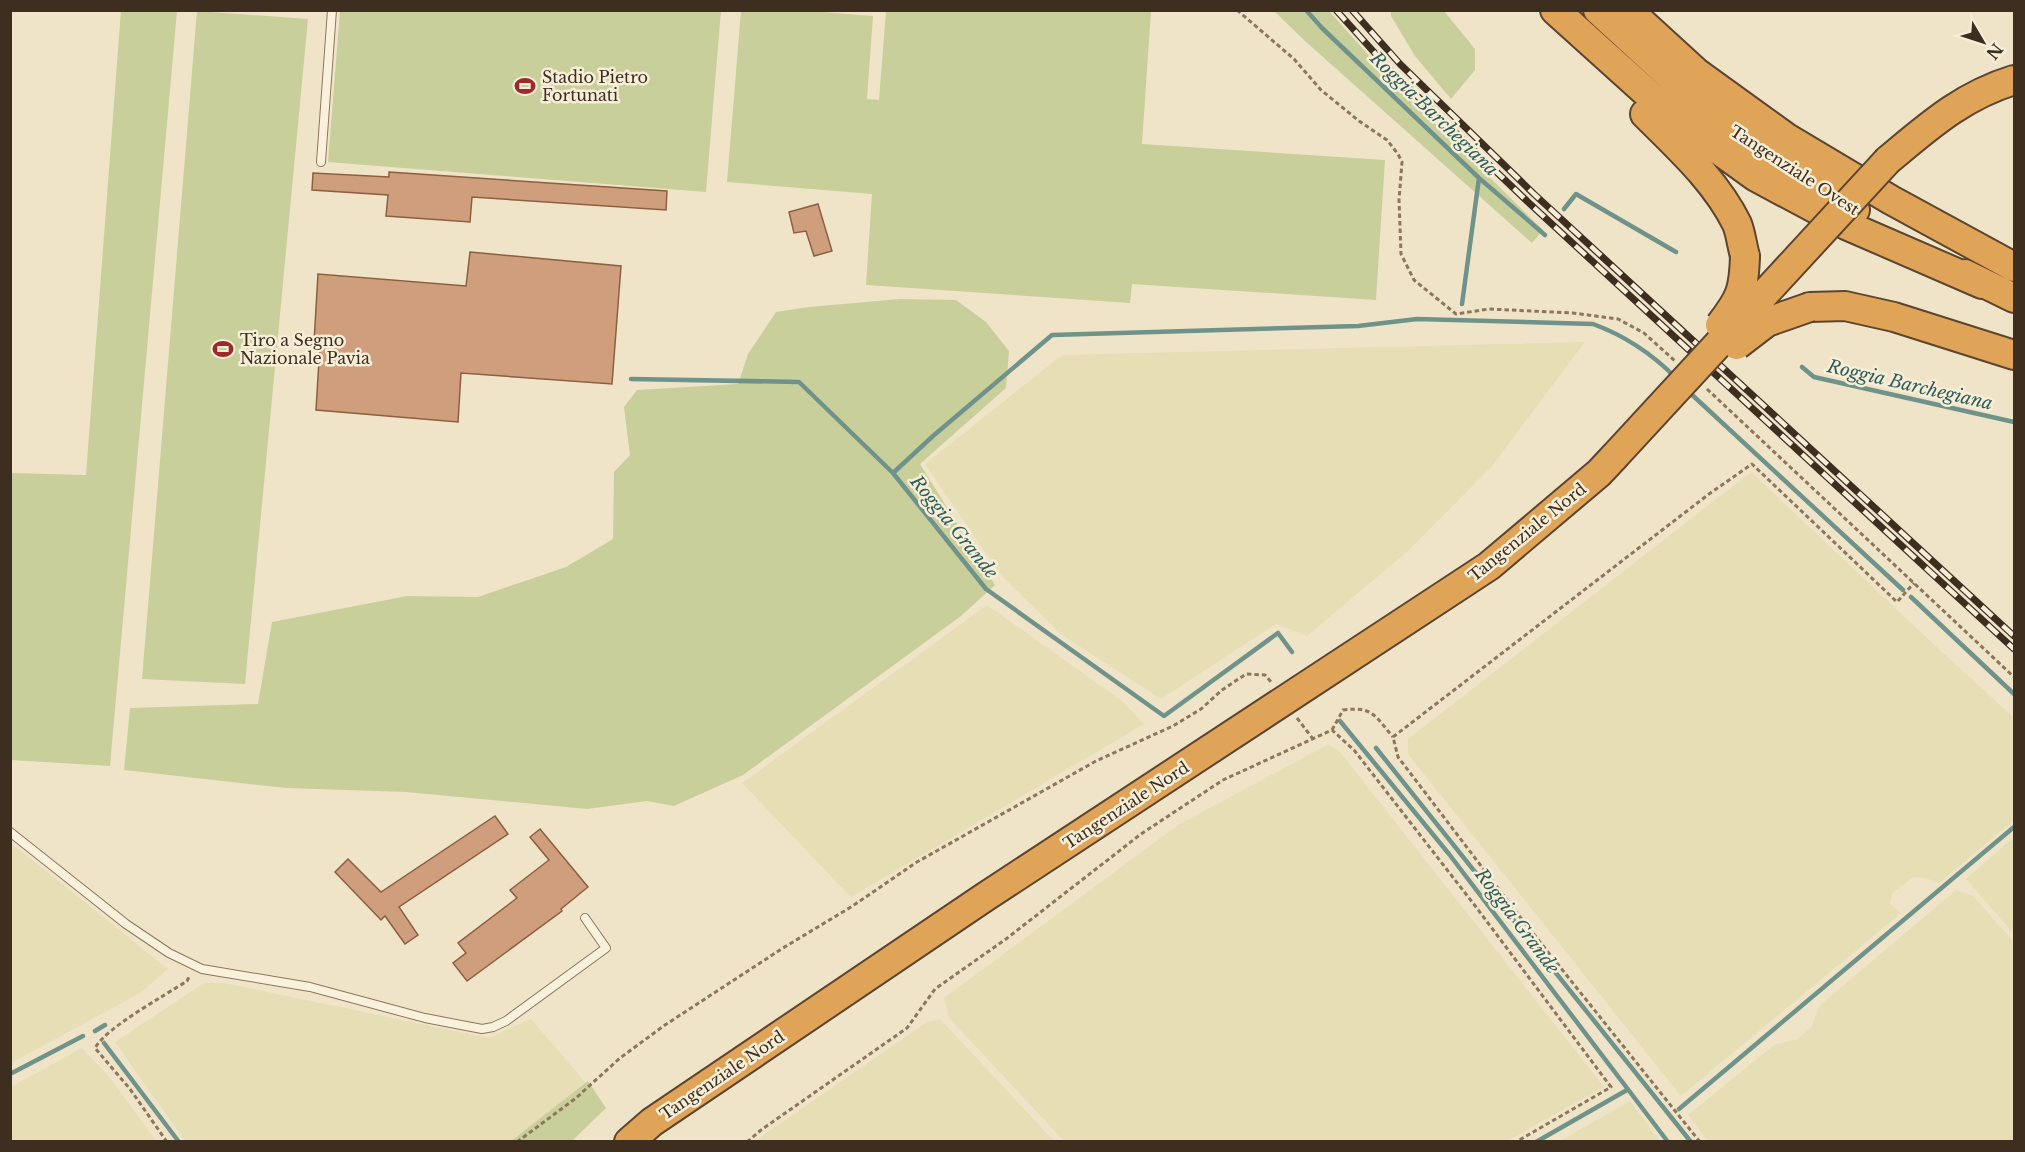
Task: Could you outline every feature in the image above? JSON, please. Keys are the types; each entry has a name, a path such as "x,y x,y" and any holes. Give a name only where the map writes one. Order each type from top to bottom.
{"highway":[{"path":"1550,10 1590,60 1700,171 1723,201 1738,226 1745,256 1744,277 1738,302 1606,465"},
{"path":"1555,10 1677,120 1756,177 1846,225 1982,284"},
{"name":"Tangenziale Ovest","path":"1598,10 1635,20 1787,138 1947,232 2014,267"},
{"name":"Tangenziale Ovest","path":"1635,20 1717,119 1815,187 1982,284 2014,298"},
{"path":"1606,465 1888,160 1938,119 1973,96 2014,80"},
{"path":"1947,232 2014,260"},
{"path":"1606,465 1741,341 1767,322 1810,307 1845,306 1893,317 2014,355"},
{"name":"Tangenziale Nord","path":"629,1142 652,1122 975,904 1489,566 1606,465"}],"lane":[{"path":"321,162 332,10"},
{"path":"10,832 126,924 169,953 195,965 223,973 310,987 425,1018 482,1029 506,1021 606,948 585,918"}],"path":[{"path":"1237,10 1294,59 1321,90 1387,140 1398,154 1402,162 1399,200 1401,254 1414,280 1456,314 1489,309 1573,313 1618,319 1644,333 1680,365"},
{"path":"1707,388 2014,676"},
{"path":"1393,737 1709,494 1752,464 1897,602 1914,584"},
{"path":"517,1142 576,1098 620,1058 665,1025 783,948 851,907 917,862 1096,761 1173,726 1201,709 1222,690 1246,674 1265,675 1277,688"},
{"path":"747,1142 770,1123 907,1028 935,989 1006,939 1141,834 1223,780 1332,730 1342,710 1357,708 1373,713 1393,737 1398,758 1520,918 1700,1142"},
{"path":"1296,718 1313,739"},
{"path":"1332,730 1354,750 1611,1087 1516,1142"},
{"path":"167,1142 130,1089 95,1048 98,1041 124,1022 187,981 195,965"}],"shaded area":[{"path":"1585,342 1492,466 1408,551 1307,636 1276,624 1161,699 1062,635 1001,575 925,464 1062,355"},
{"path":"1751,472 2014,718 2014,820 1939,883 1913,877 1892,894 1890,904 1901,913 1681,1096 1408,754 1408,739"},
{"path":"987,605 1122,701 1144,724 851,897 742,783"},
{"path":"1329,744 1340,752 1604,1087 1507,1141 1064,1141 949,1018 944,998 1178,825"},
{"path":"2014,837 2014,934 1966,879"},
{"path":"11,843 168,969 140,993 11,1063"},
{"path":"1956,890 1973,896 2014,942 2014,1141 1708,1141 1688,1115 1774,1045 1798,1039 1812,1026 1819,1006"},
{"path":"204,983 224,983 489,1038 531,1019 586,1083 511,1141 185,1141 115,1042"},
{"path":"940,1019 1054,1141 755,1141 927,1022"},
{"path":"82,1048 111,1079 156,1141 11,1141 11,1087"},
{"path":"1630,1101 1660,1141 1560,1141"}],"green space":[{"path":"121,10 177,11 110,766 11,760 11,473 86,475"},
{"name":"Tiro a Segno Nazionale Pavia","path":"197,11 308,19 245,684 142,679"},
{"name":"Stadio Pietro Fortunati","path":"340,11 721,11 706,192 328,162"},
{"path":"741,11 810,11 873,16 867,99 879,100 886,11 1151,11 1142,144 1385,160 1376,300 1132,284 1130,303 866,285 872,194 727,182"},
{"path":"1274,11 1329,11 1390,79 1543,230 1532,243 1305,41"},
{"path":"1391,11 1444,11 1475,49 1475,70 1451,99 1415,56 1391,16"},
{"path":"900,299 956,300 986,322 1009,351 1006,388 920,464 995,585 961,616 743,775 674,806 647,801 587,809 406,792 286,788 124,770 130,708 258,704 272,622 407,596 478,597 566,567 613,539 614,472 630,455 624,407 637,390 738,384 748,354 776,312"},
{"path":"588,1081 606,1108 572,1141 511,1141"}],"building":[{"path":"389,172 667,191 666,210 472,197 470,222 386,216 388,195 312,190 313,173 389,177"},
{"path":"818,204 832,251 814,256 806,231 794,233 789,212"},
{"path":"470,252 621,266 612,384 461,373 458,422 316,410 320,343 314,342 318,274 466,286"},
{"path":"495,816 508,834 399,907 418,935 405,944 385,916 381,920 335,872 348,859 381,892"},
{"path":"540,829 588,887 561,909 562,911 467,981 453,963 466,953 458,943 517,898 510,890 549,860 530,837"}],"waterway":[{"name":"Roggia Barchegiana","path":"1306,10 1479,178 1545,235"},
{"path":"1462,304 1479,178"},
{"name":"Roggia Barchegiana","path":"1564,209 1576,194 1676,252"},
{"path":"893,473 1052,335 1358,326 1417,319 1593,324 1637,346 1675,377"},
{"name":"Roggia Barchegiana","path":"1802,367 1814,377 2014,422"},
{"name":"Roggia Grande","path":"631,379 799,382 893,473 986,589 1164,716 1278,633 1292,652"},
{"path":"1689,392 1903,590"},
{"path":"1911,597 2014,694"},
{"name":"Roggia Grande","path":"1340,721 1449,854 1668,1142"},
{"path":"1376,748 1691,1142"},
{"path":"1679,1109 2014,827"},
{"path":"95,1031 105,1025"},
{"path":"10,1074 83,1036"},
{"path":"104,1043 179,1142"},
{"path":"1536,1142 1627,1090"}],"railway":[{"path":"1336,10 1391,71 1529,203 2014,649"},
{"path":"1352,10 1400,64 1534,194 2014,636"}],"place":[{"name":"Stadio Pietro Fortunati","path":"525,86"},
{"name":"Tiro a Segno Nazionale Pavia","path":"223,349"}]}
